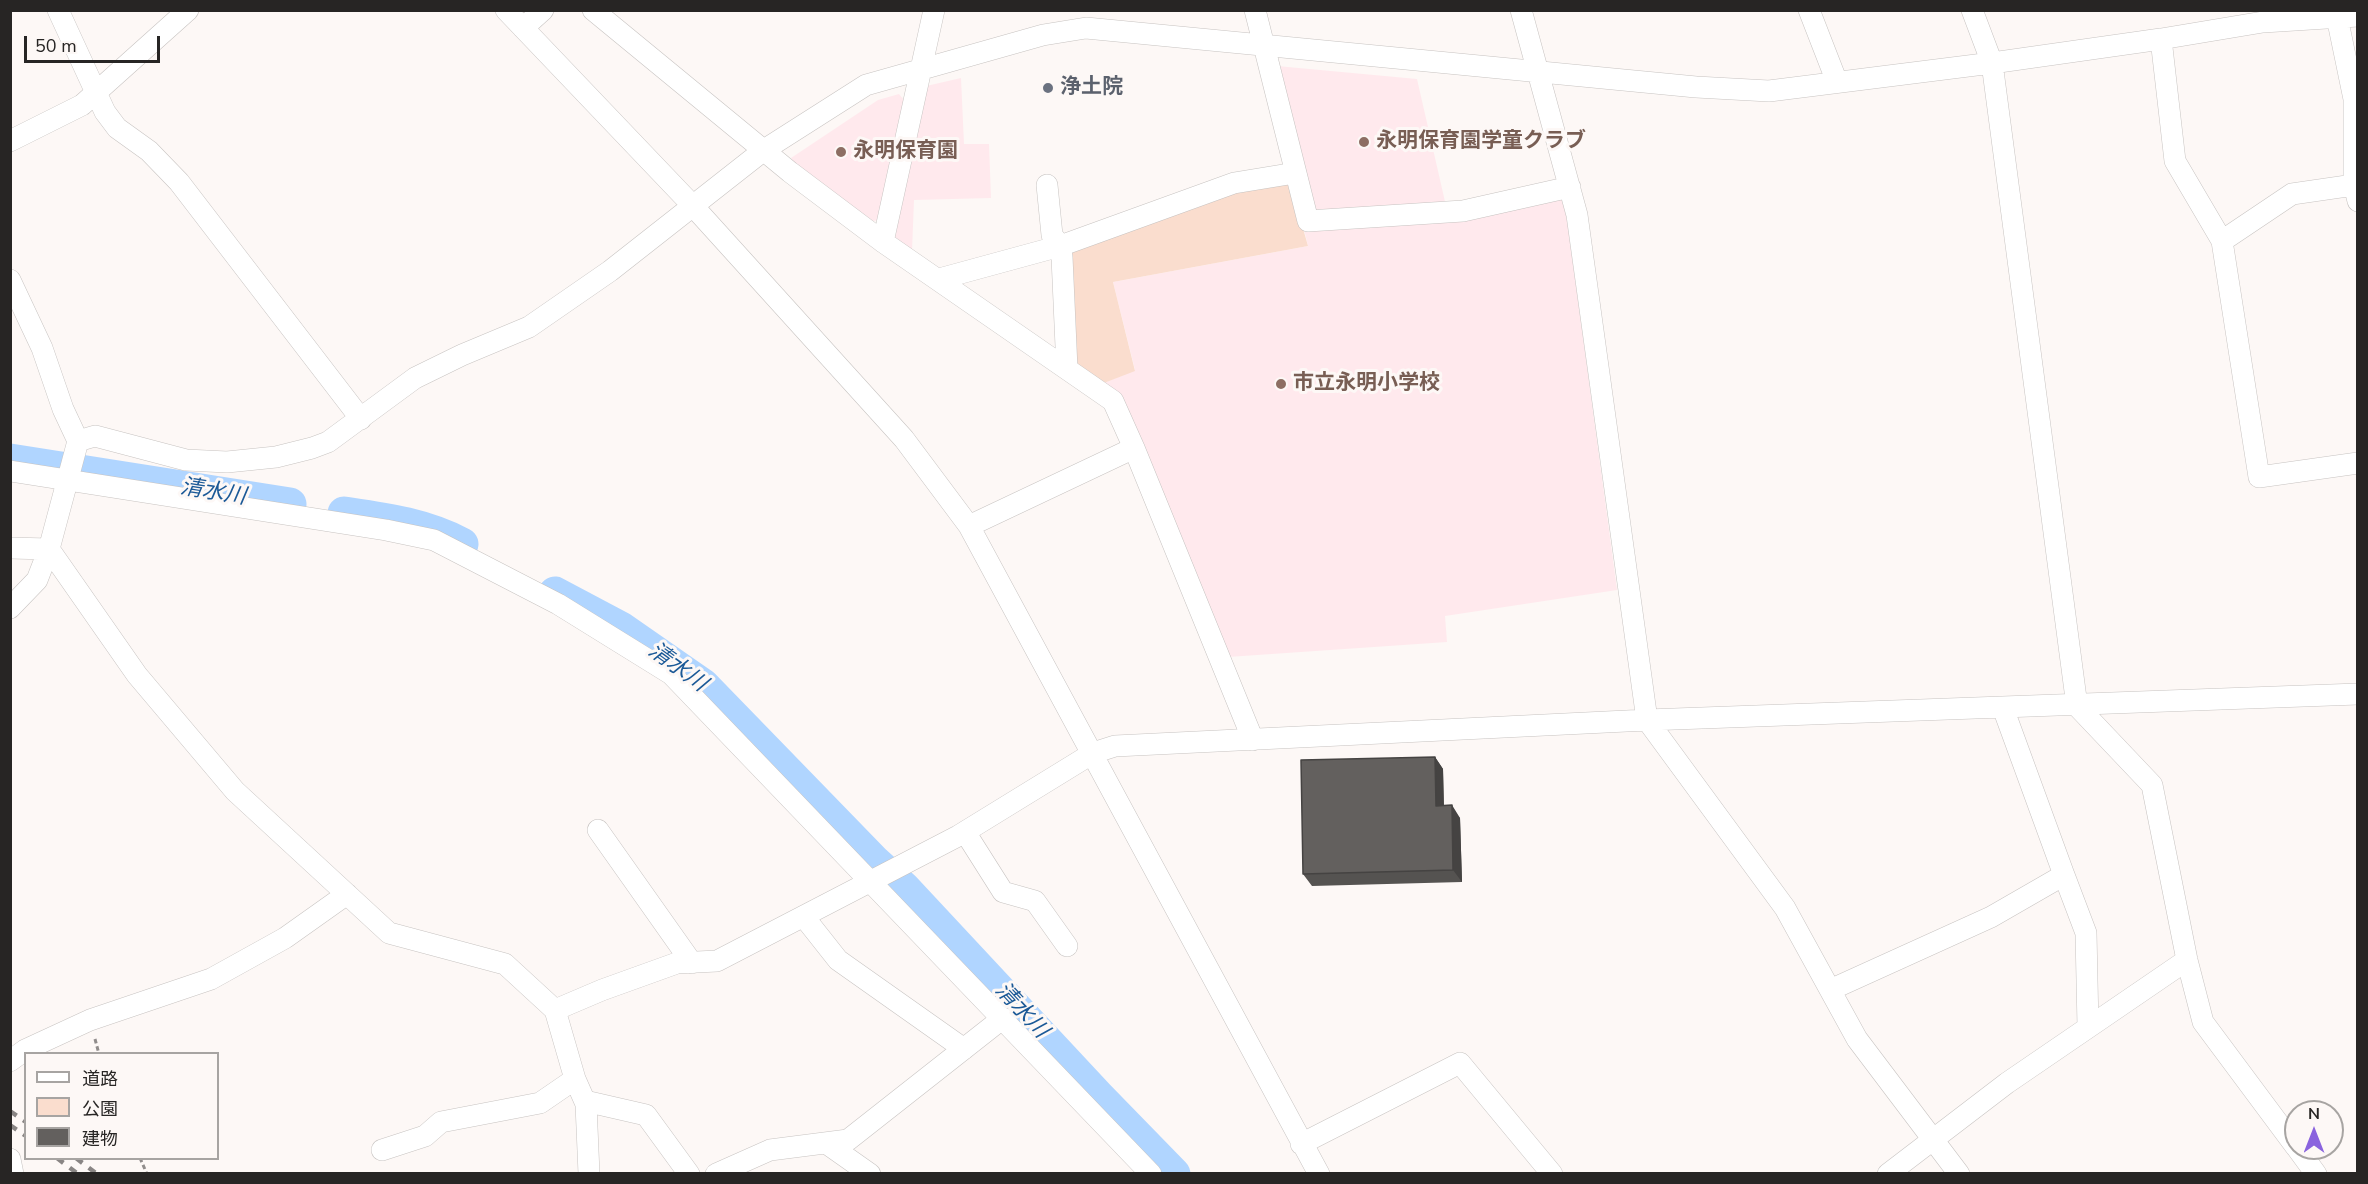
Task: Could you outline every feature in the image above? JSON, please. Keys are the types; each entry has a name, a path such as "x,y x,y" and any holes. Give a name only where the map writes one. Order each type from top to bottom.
{"street":[{"path":"58,10 105,112 117,128 149,151 179,182 361,419"},
{"path":"10,141 60,118 96,94 188,10"},
{"path":"506,10 903,439 969,526 1197,944 1301,1144 1319,1173"},
{"path":"523,28 543,10"},
{"path":"593,10 790,172 883,242 1113,401 1253,740"},
{"path":"883,242 934,10"},
{"path":"1255,10 1308,222 1463,211 1570,187"},
{"path":"1521,10 1577,214 1647,720 1785,908 1857,1039 1959,1173"},
{"path":"1809,10 1837,82"},
{"path":"1972,10 1992,63 2077,706 2152,785 2187,960 2203,1022 2284,1130"},
{"path":"78,441 95,436 186,460 244,462 312,448 340,435 415,378 462,355 529,327 610,271 764,150 866,85 1043,35 1086,28 1695,87 1769,90 1992,63 2263,22 2347,16 2354,99 2356,193 2292,194 2222,241"},
{"path":"2161,39 2175,161 2222,241 2259,477 2358,463"},
{"path":"939,279 1060,246 1234,183 1295,173"},
{"path":"1047,185 1052,235 1060,246 1062,257 1067,369"},
{"path":"10,280 38,340 63,409 78,441 49,549 37,580 10,608"},
{"path":"969,526 1134,448"},
{"path":"10,471 374,528 434,540 558,604 671,674 1151,1173"},
{"path":"10,548 49,549"},
{"path":"49,549 137,675 235,791 346,894 389,933 505,964 555,1010 575,1079 585,1101 589,1173"},
{"path":"555,1010 676,963 717,962 965,832 1093,753 1115,746 1647,720 2358,694"},
{"path":"2003,708 2086,933 2088,1027"},
{"path":"598,830 692,963"},
{"path":"965,832 1003,892 1035,901 1067,946"},
{"path":"1830,990 1991,917 2064,874"},
{"path":"10,1061 25,1050 90,1020 211,979 285,938 346,894"},
{"path":"804,917 838,960 964,1049"},
{"path":"1888,1173 2007,1083 2187,960"},
{"path":"716,1173 770,1150 848,1140 1003,1018"},
{"path":"1301,1144 1460,1064 1552,1173"},
{"path":"382,1150 425,1137 441,1122 540,1103 575,1079"},
{"path":"585,1101 646,1115 689,1173"},
{"path":"826,1143 870,1173"},
{"path":"10,1159 13,1173"},
{"path":"2306,1160 2316,1173"}],"shaded area":[{"name":"永明保育園学童クラブ","path":"1277,66 1417,79 1446,206 1315,215"},
{"path":"961,78 964,144 989,144 991,198 914,200 912,251 892,238 922,87"},
{"path":"899,94 904,100 878,220 873,221 796,166 791,158 878,100"},
{"path":"1562,195 1617,590 1445,616 1447,642 1228,657 1104,383 1135,370 1113,282 1308,246 1304,229"}],"green space":[{"path":"1289,179 1308,246 1113,282 1135,371 1104,383 1076,365 1071,249 1231,189"}],"building":[{"path":"1435,757 1436,806 1452,805 1453,870 1303,874 1301,760"}],"waterway":[{"name":"清水川","path":"10,460 290,504"},
{"name":"清水川","path":"344,513 419,527 462,544"},
{"name":"清水川","path":"555,593 621,628 703,685 874,861 904,888 1174,1174"}],"railway":[{"path":"10,1111 24,1121"},
{"path":"10,1125 24,1135"},
{"path":"60,1160 78,1174"},
{"path":"79,1160 97,1174"}],"place":[{"name":"浄土院","path":"1048,88"},
{"name":"永明保育園学童クラブ","path":"1364,142"},
{"name":"永明保育園","path":"841,152"},
{"name":"市立永明小学校","path":"1281,384"}]}
